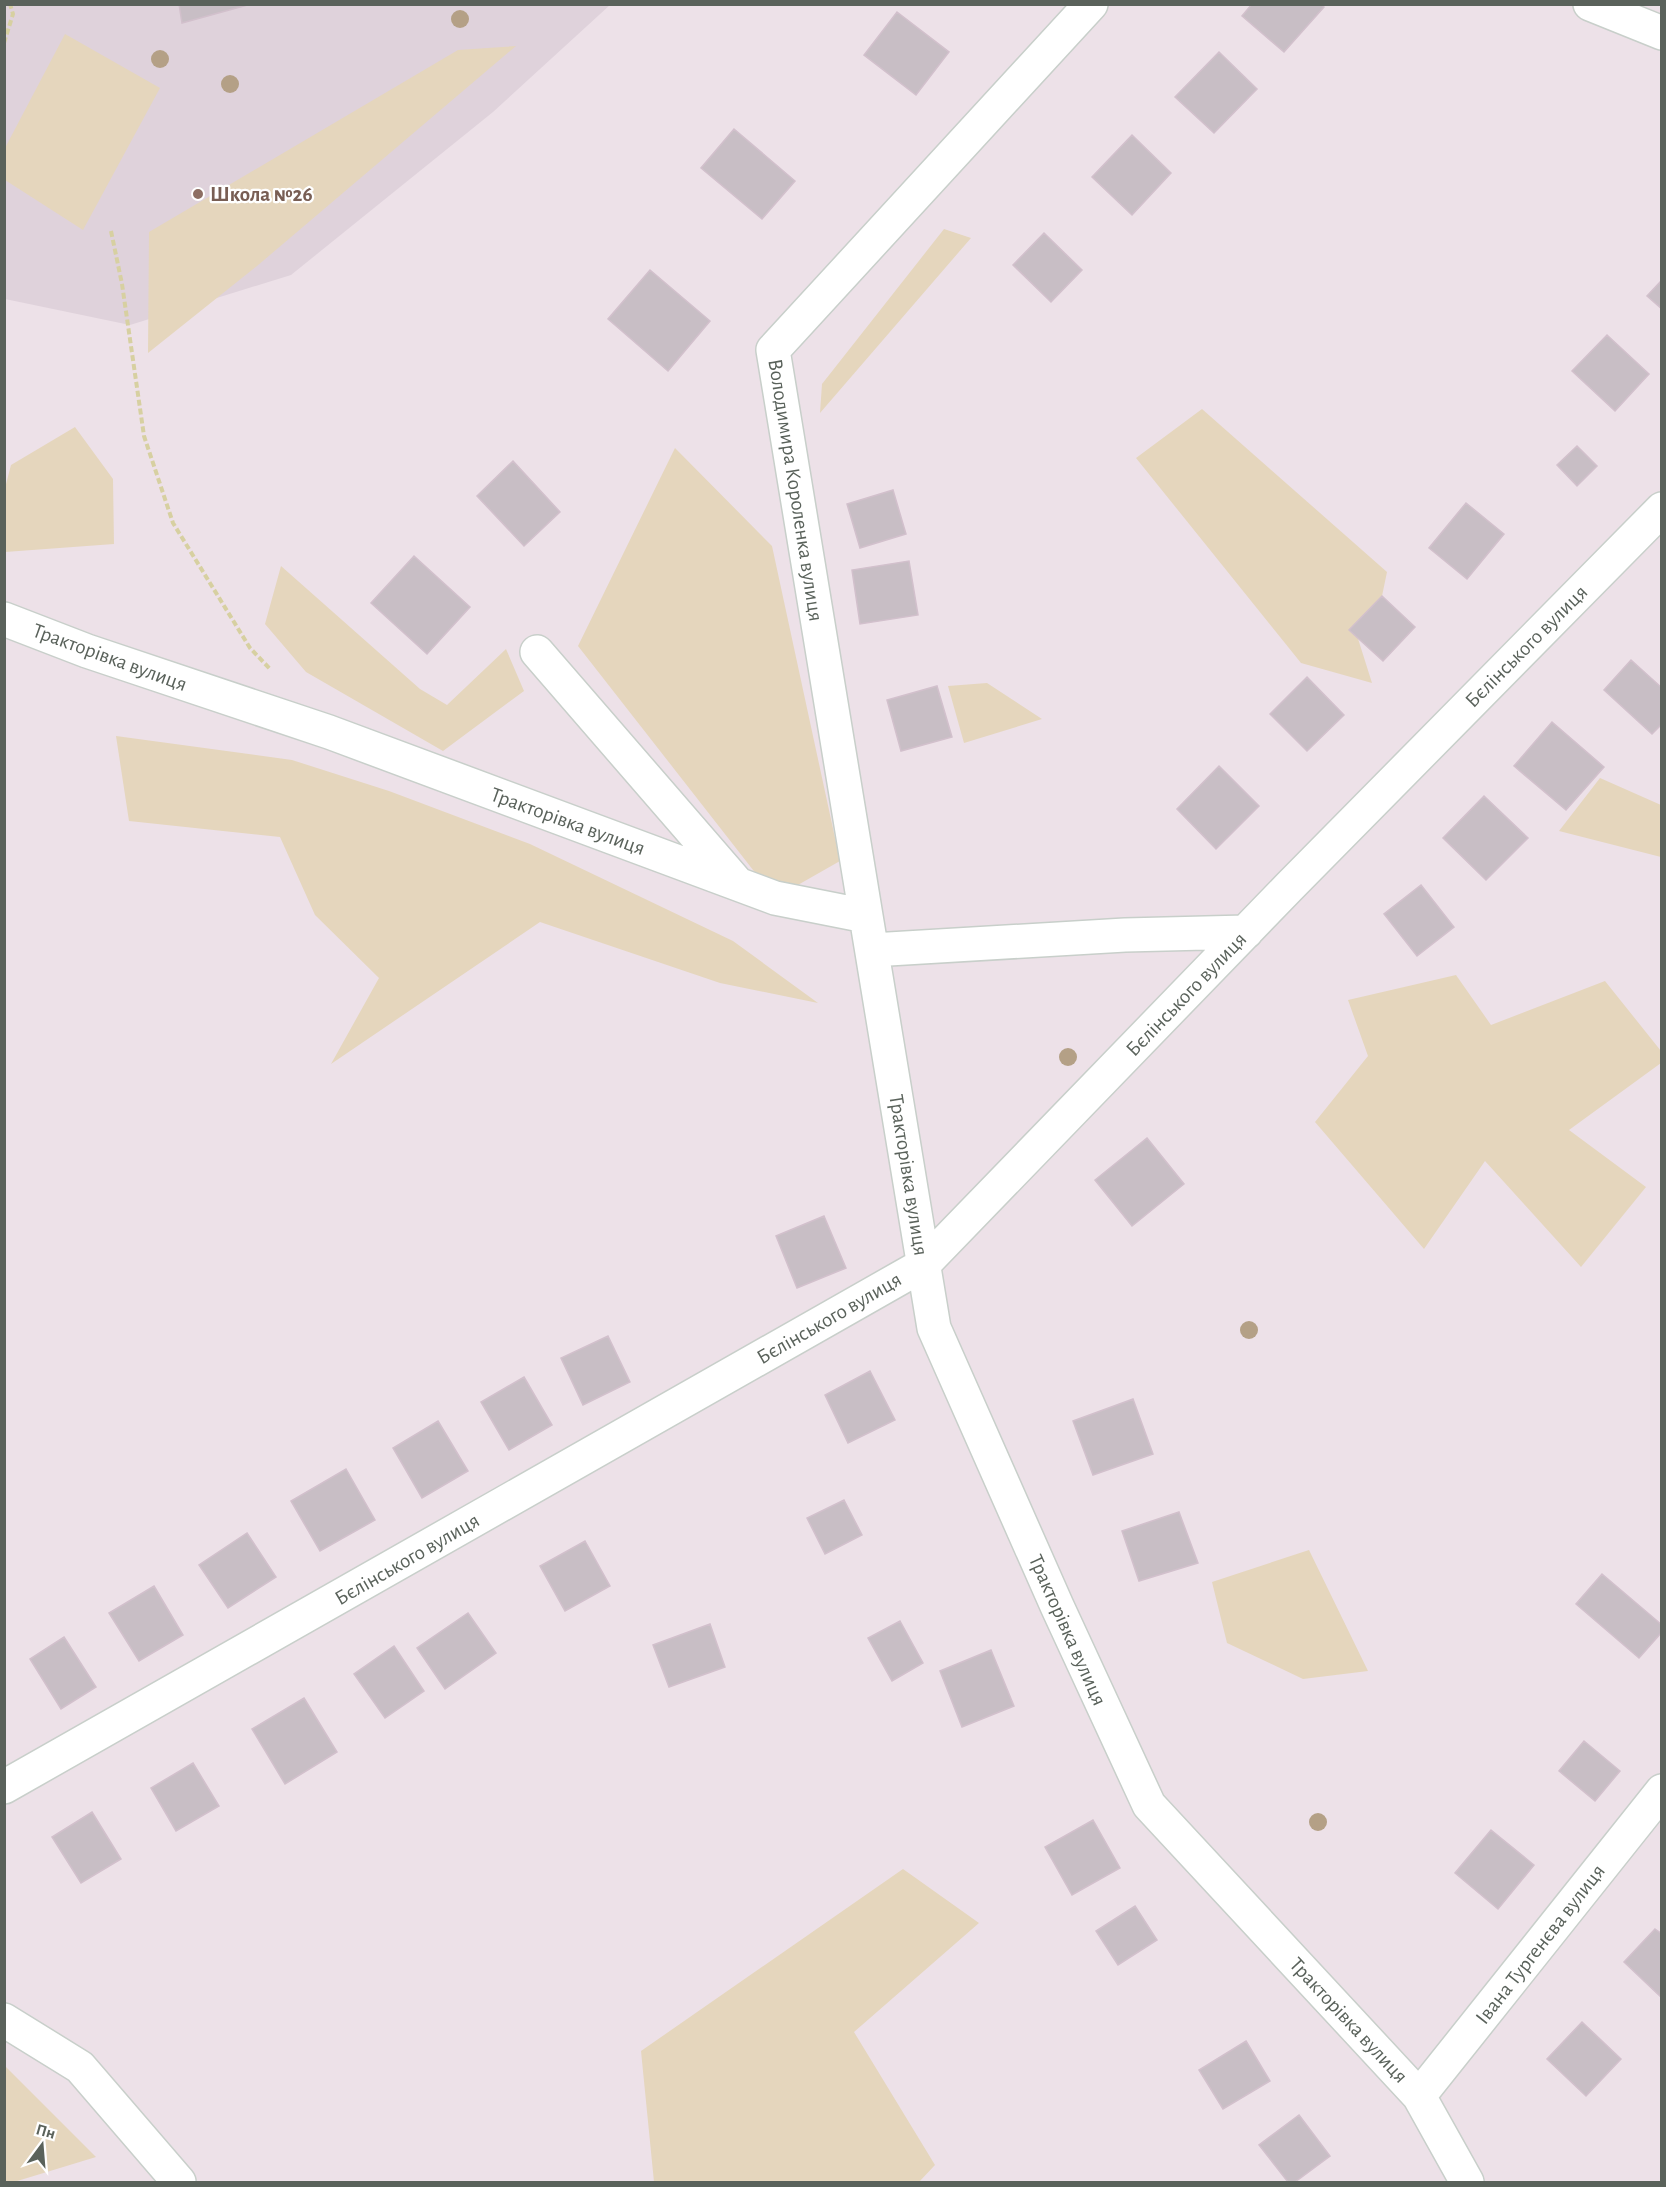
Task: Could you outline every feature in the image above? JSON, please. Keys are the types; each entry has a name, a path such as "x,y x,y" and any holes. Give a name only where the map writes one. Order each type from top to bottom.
{"street":[{"name":"Володимира Короленка вулиця","path":"866,916 773,350 1091,4"},
{"path":"1590,4 1662,33"},
{"name":"Бєлінського вулиця","path":"4,1787 923,1265 1662,509"},
{"name":"Тракторівка вулиця","path":"4,619 87,651 329,732 775,898 866,916 934,1328 1057,1606 1149,1805 1419,2096 1467,2182"},
{"path":"537,652 738,884"},
{"path":"872,950 1125,936 1246,932"},
{"name":"Івана Тургенєва вулиця","path":"1419,2096 1662,1791"},
{"path":"4,2020 80,2067 179,2182"}],"path":[{"path":"4,42 13,14 10,4"},
{"path":"111,231 122,284 144,436 173,523 250,648 274,674"}],"shaded area":[{"name":"Школа №26","path":"5,5 610,5 493,112 291,275 130,325 5,299"},
{"path":"65,34 160,88 83,230 5,180 5,148"},
{"path":"516,46 257,266 148,353 149,232 458,50"},
{"path":"944,229 971,238 820,413 822,384"},
{"path":"1202,409 1387,572 1382,596 1354,626 1372,683 1301,663 1136,458"},
{"path":"75,427 113,479 114,544 5,552 5,488 11,465"},
{"path":"675,448 772,546 840,861 775,898 578,646"},
{"path":"281,566 420,689 447,705 506,649 524,691 443,751 306,672 265,624"},
{"path":"987,683 1042,719 964,743 948,686"},
{"path":"116,736 292,760 389,791 530,844 733,941 818,1003 720,983 540,922 331,1064 379,978 315,915 280,837 129,821"},
{"path":"1600,778 1661,805 1661,857 1559,831"},
{"path":"1456,975 1491,1025 1605,981 1661,1051 1661,1063 1569,1130 1646,1187 1581,1267 1485,1161 1424,1249 1315,1122 1368,1056 1348,1000"},
{"path":"1309,1550 1368,1671 1303,1679 1227,1643 1212,1582"},
{"path":"903,1869 979,1923 854,2032 935,2165 919,2182 654,2182 641,2051"},
{"path":"4,2066 96,2157 14,2182 5,2182"}],"building":[{"path":"179,4 251,4 182,23"},
{"path":"1252,4 1321,4 1324,7 1284,52 1242,16"},
{"path":"897,12 949,52 916,95 864,55"},
{"path":"1219,52 1257,89 1214,133 1175,97"},
{"path":"734,129 795,181 762,219 701,168"},
{"path":"1132,135 1171,173 1132,215 1092,177"},
{"path":"1044,233 1082,270 1051,302 1013,265"},
{"path":"650,270 710,321 668,371 608,319"},
{"path":"1662,280 1662,309 1647,296"},
{"path":"1607,335 1649,374 1615,411 1572,371"},
{"path":"1577,446 1597,466 1577,486 1557,465"},
{"path":"513,461 560,512 524,546 477,496"},
{"path":"893,490 906,534 860,548 847,504"},
{"path":"1466,503 1504,534 1467,579 1429,548"},
{"path":"414,556 470,607 427,654 371,603"},
{"path":"909,561 918,615 860,624 852,570"},
{"path":"1382,596 1415,627 1383,661 1349,630"},
{"path":"1631,660 1662,688 1662,724 1652,734 1604,690"},
{"path":"1307,677 1344,715 1307,751 1270,714"},
{"path":"937,686 952,737 901,751 887,700"},
{"path":"1552,722 1604,767 1566,810 1514,766"},
{"path":"1219,766 1259,806 1216,849 1177,809"},
{"path":"1484,796 1528,838 1486,880 1443,838"},
{"path":"1421,885 1454,927 1417,956 1384,914"},
{"path":"1147,1138 1184,1184 1132,1226 1095,1180"},
{"path":"824,1216 846,1268 797,1288 776,1236"},
{"path":"608,1336 630,1382 583,1405 561,1358"},
{"path":"870,1371 895,1420 848,1443 825,1395"},
{"path":"524,1377 552,1425 509,1450 481,1402"},
{"path":"1133,1399 1153,1454 1093,1475 1073,1421"},
{"path":"438,1421 468,1471 422,1498 393,1448"},
{"path":"346,1469 375,1520 320,1551 291,1501"},
{"path":"844,1500 862,1535 825,1554 807,1518"},
{"path":"1179,1512 1198,1563 1139,1581 1122,1531"},
{"path":"247,1533 276,1577 228,1608 199,1565"},
{"path":"585,1541 610,1586 565,1611 540,1566"},
{"path":"1602,1574 1662,1625 1662,1632 1639,1658 1576,1604"},
{"path":"154,1586 183,1635 139,1661 109,1613"},
{"path":"468,1613 496,1653 445,1689 417,1648"},
{"path":"900,1621 923,1663 892,1681 868,1638"},
{"path":"710,1624 725,1667 669,1687 653,1645"},
{"path":"64,1637 96,1687 61,1709 30,1659"},
{"path":"394,1646 424,1691 385,1718 354,1674"},
{"path":"991,1650 1014,1706 962,1727 940,1671"},
{"path":"304,1698 337,1752 285,1784 252,1729"},
{"path":"1584,1741 1620,1771 1595,1801 1559,1771"},
{"path":"193,1763 219,1806 176,1831 151,1788"},
{"path":"92,1812 121,1859 81,1883 52,1837"},
{"path":"1093,1820 1120,1868 1072,1895 1045,1847"},
{"path":"1491,1830 1534,1865 1498,1909 1455,1873"},
{"path":"1135,1906 1157,1940 1118,1965 1096,1931"},
{"path":"1655,1929 1662,1934 1662,1998 1624,1962"},
{"path":"1582,2022 1621,2059 1586,2096 1547,2059"},
{"path":"1246,2041 1270,2081 1223,2109 1199,2070"},
{"path":"1299,2115 1330,2156 1295,2182 1288,2182 1259,2145"}],"place":[{"name":"Школа №26","path":"198,194"}]}
